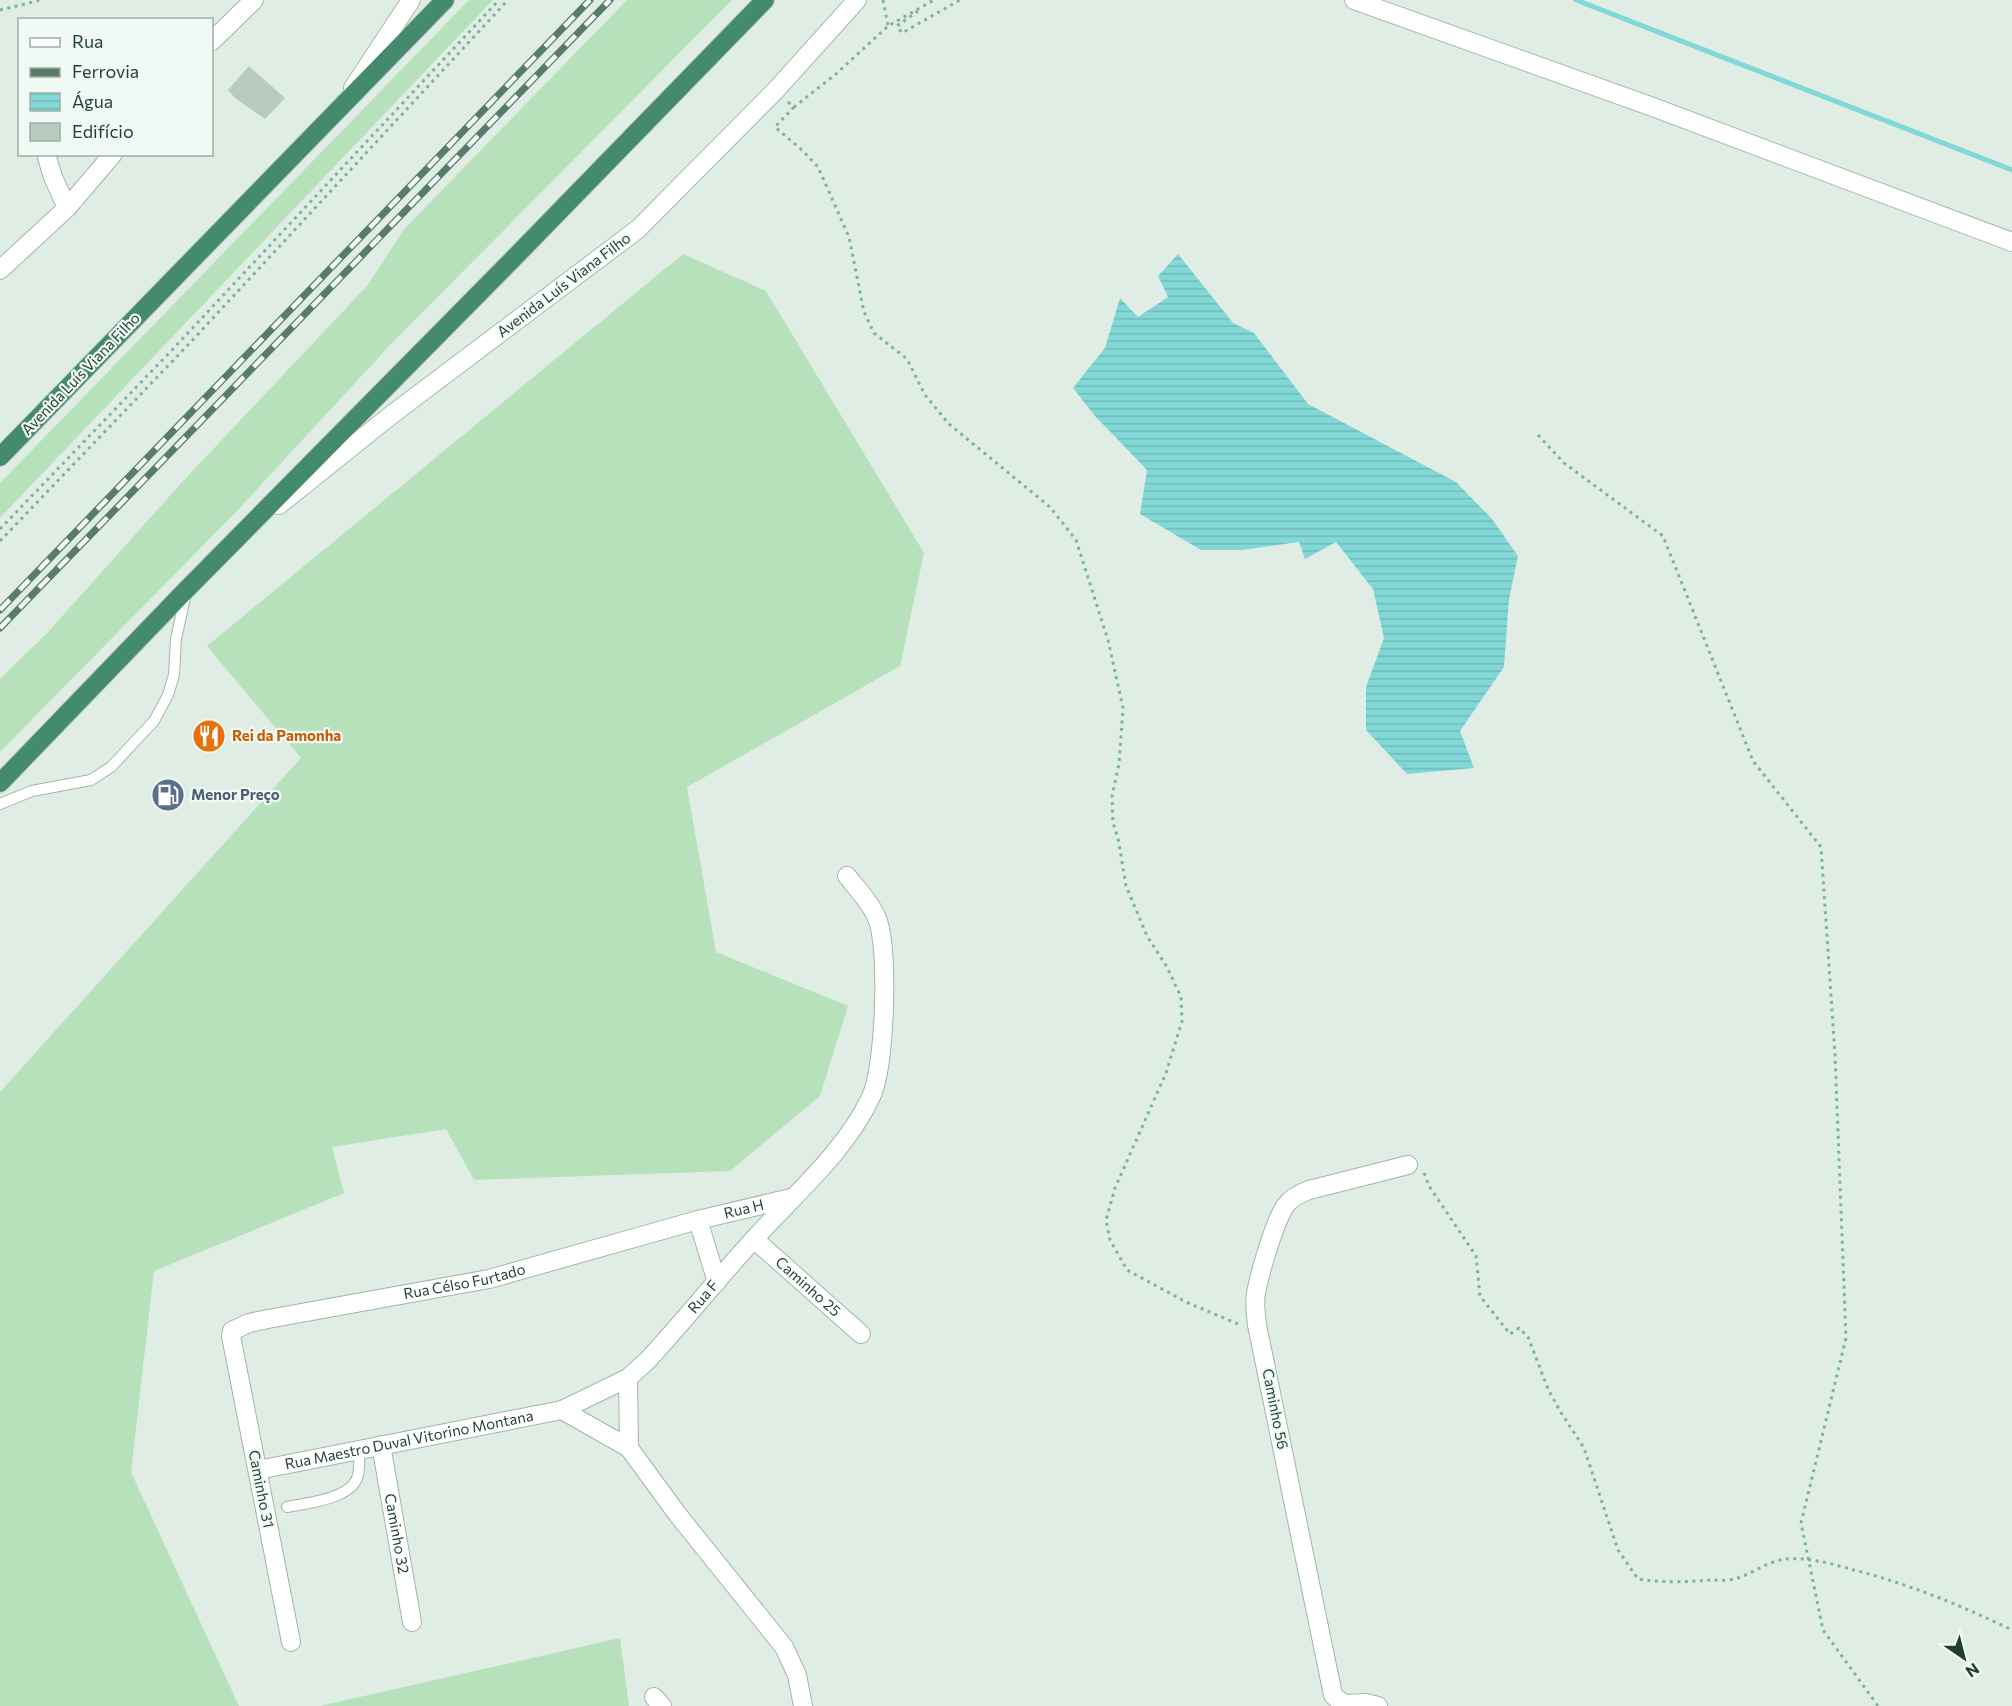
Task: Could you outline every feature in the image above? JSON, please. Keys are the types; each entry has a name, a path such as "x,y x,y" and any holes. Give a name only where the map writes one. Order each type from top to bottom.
{"highway":[{"name":"Avenida Luís Viana Filho","path":"0,457 445,0"},
{"name":"Avenida Luís Viana Filho","path":"0,783 765,0"}],"street":[{"path":"213,40 254,0"},
{"name":"Avenida Luís Viana Filho","path":"337,111 411,0"},
{"name":"Avenida Luís Viana Filho","path":"240,536 390,416 638,229 775,92 857,0"},
{"path":"1353,0 1650,106 2012,242"},
{"path":"47,156 67,208"},
{"path":"0,270 67,208 111,156"},
{"name":"Rua F","path":"628,1378 672,1335 754,1239 844,1140 863,1113 872,1095 879,1075 882,1052 884,977 879,923 871,908 847,876"},
{"name":"Caminho 56","path":"1378,1706 1342,1704 1333,1695 1255,1306 1256,1292 1279,1219 1287,1203 1300,1193 1408,1165"},
{"name":"Rua H","path":"698,1220 791,1198"},
{"path":"698,1220 717,1282"},
{"name":"Rua Célso Furtado","path":"231,1336 232,1331 249,1323 489,1279 698,1220"},
{"name":"Caminho 25","path":"754,1239 861,1334"},
{"name":"Caminho 31","path":"231,1336 291,1642"},
{"path":"628,1378 629,1448"},
{"name":"Rua Maestro Duval Vitorino Montana","path":"258,1470 562,1410 628,1378"},
{"path":"562,1410 629,1448 678,1515 784,1647 797,1675 803,1706"},
{"name":"Caminho 32","path":"381,1445 412,1622"}],"lane":[{"path":"0,804 32,791 91,780 111,766 154,721 168,695 174,675 176,639 186,591"},
{"path":"287,1507 337,1496 351,1487 358,1477 359,1451"}],"path":[{"path":"0,10 41,0"},
{"path":"0,529 180,342 499,0"},
{"path":"0,541 187,346 508,0"},
{"path":"883,0 888,26"},
{"path":"935,0 888,26 836,74 794,107 775,128 818,167 849,237 864,312 874,333 908,359 925,395 949,424 1050,507 1076,540 1108,640 1123,708 1119,764 1112,796 1113,823 1118,838 1126,886 1147,936 1167,967 1181,998 1182,1021 1166,1073 1115,1188 1106,1220 1110,1240 1128,1270 1186,1302 1259,1332"},
{"path":"935,0 897,26 902,33 960,0"},
{"path":"775,92 794,107"},
{"path":"1538,435 1564,463 1663,536 1753,761 1821,847 1835,1055 1846,1338 1801,1523 1823,1630 1878,1706"},
{"path":"1408,1165 1418,1159 1430,1186 1476,1256 1480,1296 1510,1334 1519,1328 1528,1338 1548,1389 1584,1448 1618,1550 1638,1578 1683,1582 1734,1579 1785,1559 1809,1560 1834,1564 1898,1582 1945,1599 2012,1630"}],"green space":[{"path":"469,0 493,0 0,518 0,483"},
{"path":"627,0 732,0 391,344 234,514 0,752 0,679 49,631 184,480 367,286 405,228"},
{"path":"683,254 766,291 924,553 900,666 687,787 716,952 848,1006 820,1096 730,1171 474,1180 446,1129 332,1147 344,1193 154,1271 131,1472 239,1706 0,1706 0,1092 301,758 207,646"},
{"path":"620,1638 629,1706 320,1706"}],"water":[{"path":"1178,254 1233,323 1254,333 1308,404 1456,482 1492,519 1518,556 1509,599 1504,667 1460,731 1474,768 1407,774 1366,730 1366,687 1384,638 1373,589 1336,542 1305,559 1299,542 1242,550 1201,550 1140,514 1147,470 1095,416 1073,388 1105,348 1120,298 1138,317 1168,297 1158,276"}],"building":[{"path":"249,66 285,98 265,119 235,98 228,90"}],"waterway":[{"path":"1576,0 2012,170"}],"railway":[{"path":"0,610 590,0"},
{"path":"0,628 610,0"}],"place":[{"name":"Rei da Pamonha","path":"209,736"},
{"name":"Menor Preço","path":"168,795"}]}
